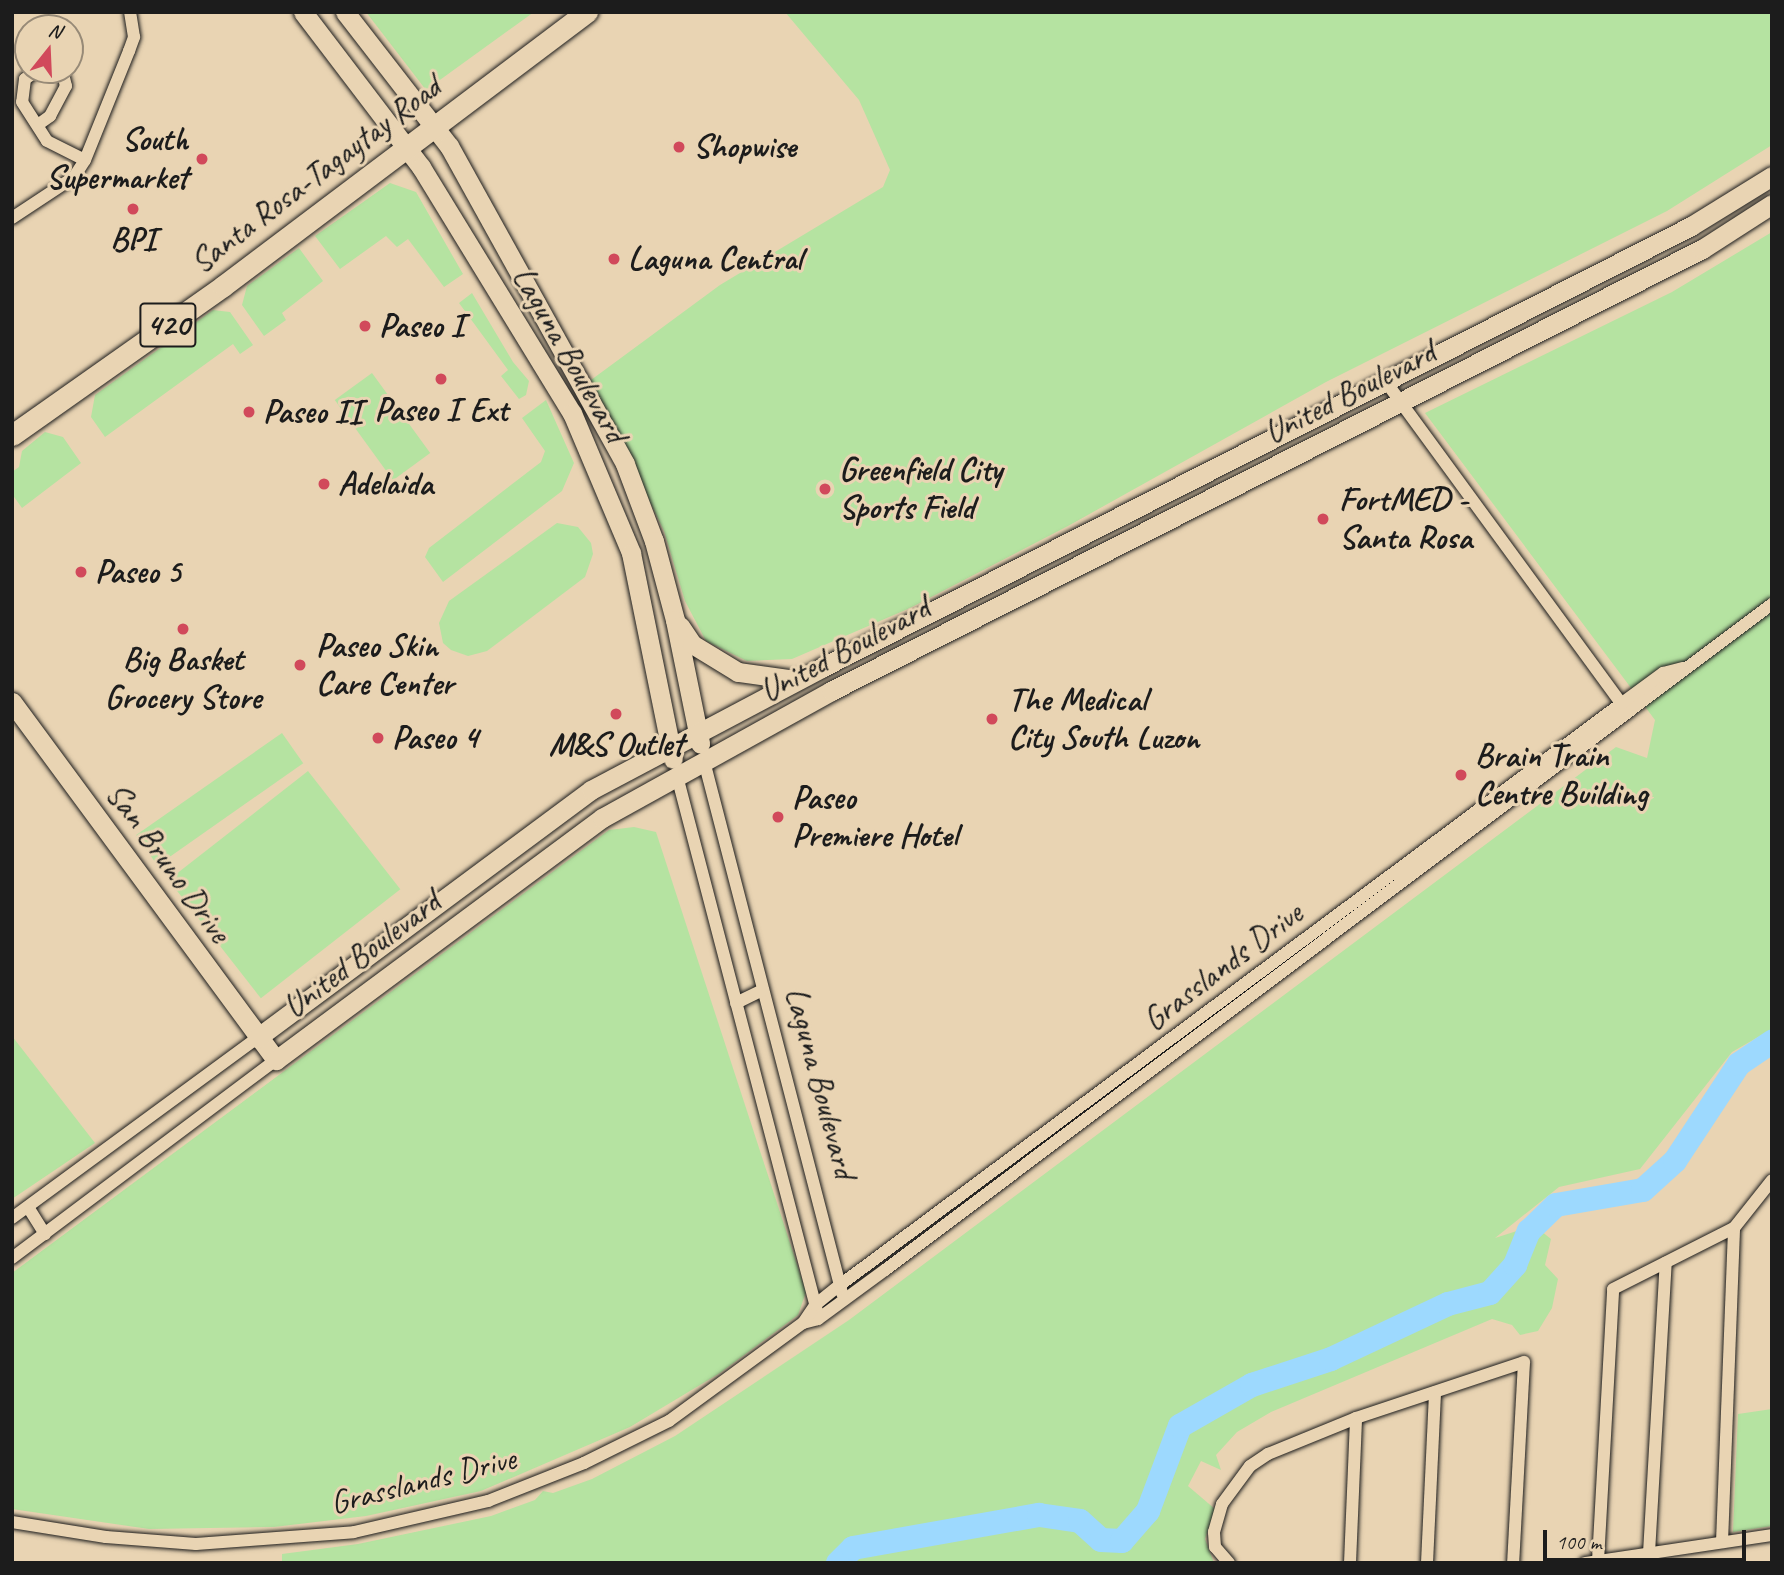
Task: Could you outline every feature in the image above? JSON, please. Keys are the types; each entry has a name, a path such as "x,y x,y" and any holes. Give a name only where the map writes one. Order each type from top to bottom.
{"main road":[{"name":"Laguna Boulevard","path":"303,12 406,147 572,413 602,476 631,553 677,776"},
{"name":"Laguna Boulevard","path":"345,12 434,125 577,370 625,464 654,541 675,620 704,761"},
{"name":"Santa Rosa-Tagaytay Road","path":"12,435 223,286 587,12"},
{"name":"United Boulevard","path":"257,1038 591,790 797,680 1691,226 1772,176"},
{"name":"United Boulevard","path":"276,1060 602,818 831,691 1702,249 1772,204"},
{"path":"602,476 625,464"},
{"path":"675,620 692,645 718,663 763,678 797,680"},
{"name":"San Bruno Drive","path":"12,702 257,1038 276,1060"}],"street":[{"path":"12,218 74,177 85,160 134,37 130,12"},
{"path":"23,84 22,102 39,124 47,141 85,160"},
{"path":"39,124 50,116 66,84"},
{"path":"1386,382 1630,714"},
{"name":"Grasslands Drive","path":"803,1323 818,1319 1630,714 1684,668 1772,604"},
{"name":"Grasslands Drive","path":"12,1523 106,1537 196,1544 354,1532 488,1501 584,1463 669,1421 803,1323 815,1305 840,1285 1622,702 1663,673 1684,668"},
{"name":"Laguna Boulevard","path":"704,761 844,1299"},
{"path":"677,776 818,1319"},
{"path":"736,1003 763,990"},
{"name":"United Boulevard","path":"12,1218 257,1038"},
{"name":"United Boulevard","path":"12,1258 276,1060"},
{"path":"1772,1180 1734,1228 1614,1289 1592,1562 1772,1535"},
{"path":"28,1207 45,1234"},
{"path":"1722,1542 1734,1228"},
{"path":"1649,1553 1666,1262"},
{"path":"1229,1563 1215,1547 1214,1532 1222,1504 1236,1482 1268,1454 1356,1418 1524,1362 1513,1563"},
{"path":"1427,1563 1435,1392"},
{"path":"1350,1563 1356,1418"}],"green space":[{"path":"366,12 534,12 426,90"},
{"path":"785,12 1772,12 1772,145 1667,211 1326,382 1068,526 910,608 792,659 747,661 706,641 685,601 664,531 591,380 720,285 883,187 890,170 859,100"},
{"path":"390,183 416,192 463,274 444,287 408,239 397,247 386,236 340,269 315,236"},
{"path":"1772,232 1772,1029 1732,1052 1640,1169 1559,1187 1495,1238 1520,1230 1541,1231 1551,1239 1545,1265 1558,1279 1552,1308 1538,1331 1520,1335 1512,1325 1492,1319 1271,1412 1237,1432 1216,1455 1221,1470 1201,1461 1188,1486 1215,1509 1205,1539 1214,1563 282,1563 282,1554 358,1544 491,1516 535,1500 543,1491 553,1493 592,1479 675,1436 849,1320 1616,747 1647,758 1655,720 1425,413 1672,292"},
{"path":"299,248 323,281 282,313 286,320 264,336 242,305 247,286"},
{"path":"472,293 513,362 529,381 526,395 519,399 501,376 508,370 459,303"},
{"path":"213,310 230,312 253,345 240,354 233,344 105,437 91,417 95,395"},
{"path":"372,373 430,453 393,480 335,400"},
{"path":"546,400 574,463 562,491 443,582 425,557 429,548 541,462 545,451 522,418"},
{"path":"45,432 63,437 81,463 22,508 12,494 12,472 19,467 22,451"},
{"path":"557,523 578,527 591,543 593,554 585,577 487,651 468,656 451,650 443,643 439,623 449,601"},
{"path":"282,733 303,763 157,865 136,835"},
{"path":"308,771 400,889 261,998 169,880"},
{"path":"634,827 656,832 806,1292 798,1315 720,1373 630,1427 481,1491 366,1516 274,1527 149,1529 12,1509 12,1273 609,830"},
{"path":"12,1036 95,1143 12,1199"},
{"path":"1772,1409 1772,1526 1733,1532 1738,1414"}],"waterway":[{"path":"838,1563 853,1548 1039,1515 1080,1521 1101,1540 1122,1541 1148,1511 1180,1426 1252,1385 1331,1359 1448,1304 1490,1293 1515,1265 1529,1231 1556,1205 1643,1190 1675,1161 1739,1064 1772,1042"}],"place":[{"name":"Shopwise","path":"679,147"},
{"name":"South Supermarket","path":"202,159"},
{"name":"BPI","path":"133,209"},
{"name":"Laguna Central","path":"614,259"},
{"name":"Paseo I","path":"365,326"},
{"name":"Paseo I Ext","path":"441,379"},
{"name":"Paseo II","path":"249,412"},
{"name":"Adelaida","path":"324,484"},
{"name":"Greenfield City Sports Field","path":"825,489"},
{"name":"FortMED - Santa Rosa","path":"1323,519"},
{"name":"Paseo 5","path":"81,572"},
{"name":"Big Basket Grocery Store","path":"183,629"},
{"name":"Paseo Skin Care Center","path":"300,665"},
{"name":"M&S Outlet","path":"616,714"},
{"name":"The Medical City South Luzon","path":"992,719"},
{"name":"Paseo 4","path":"378,738"},
{"name":"Brain Train Centre Building","path":"1461,775"},
{"name":"Paseo Premiere Hotel","path":"778,817"}]}
